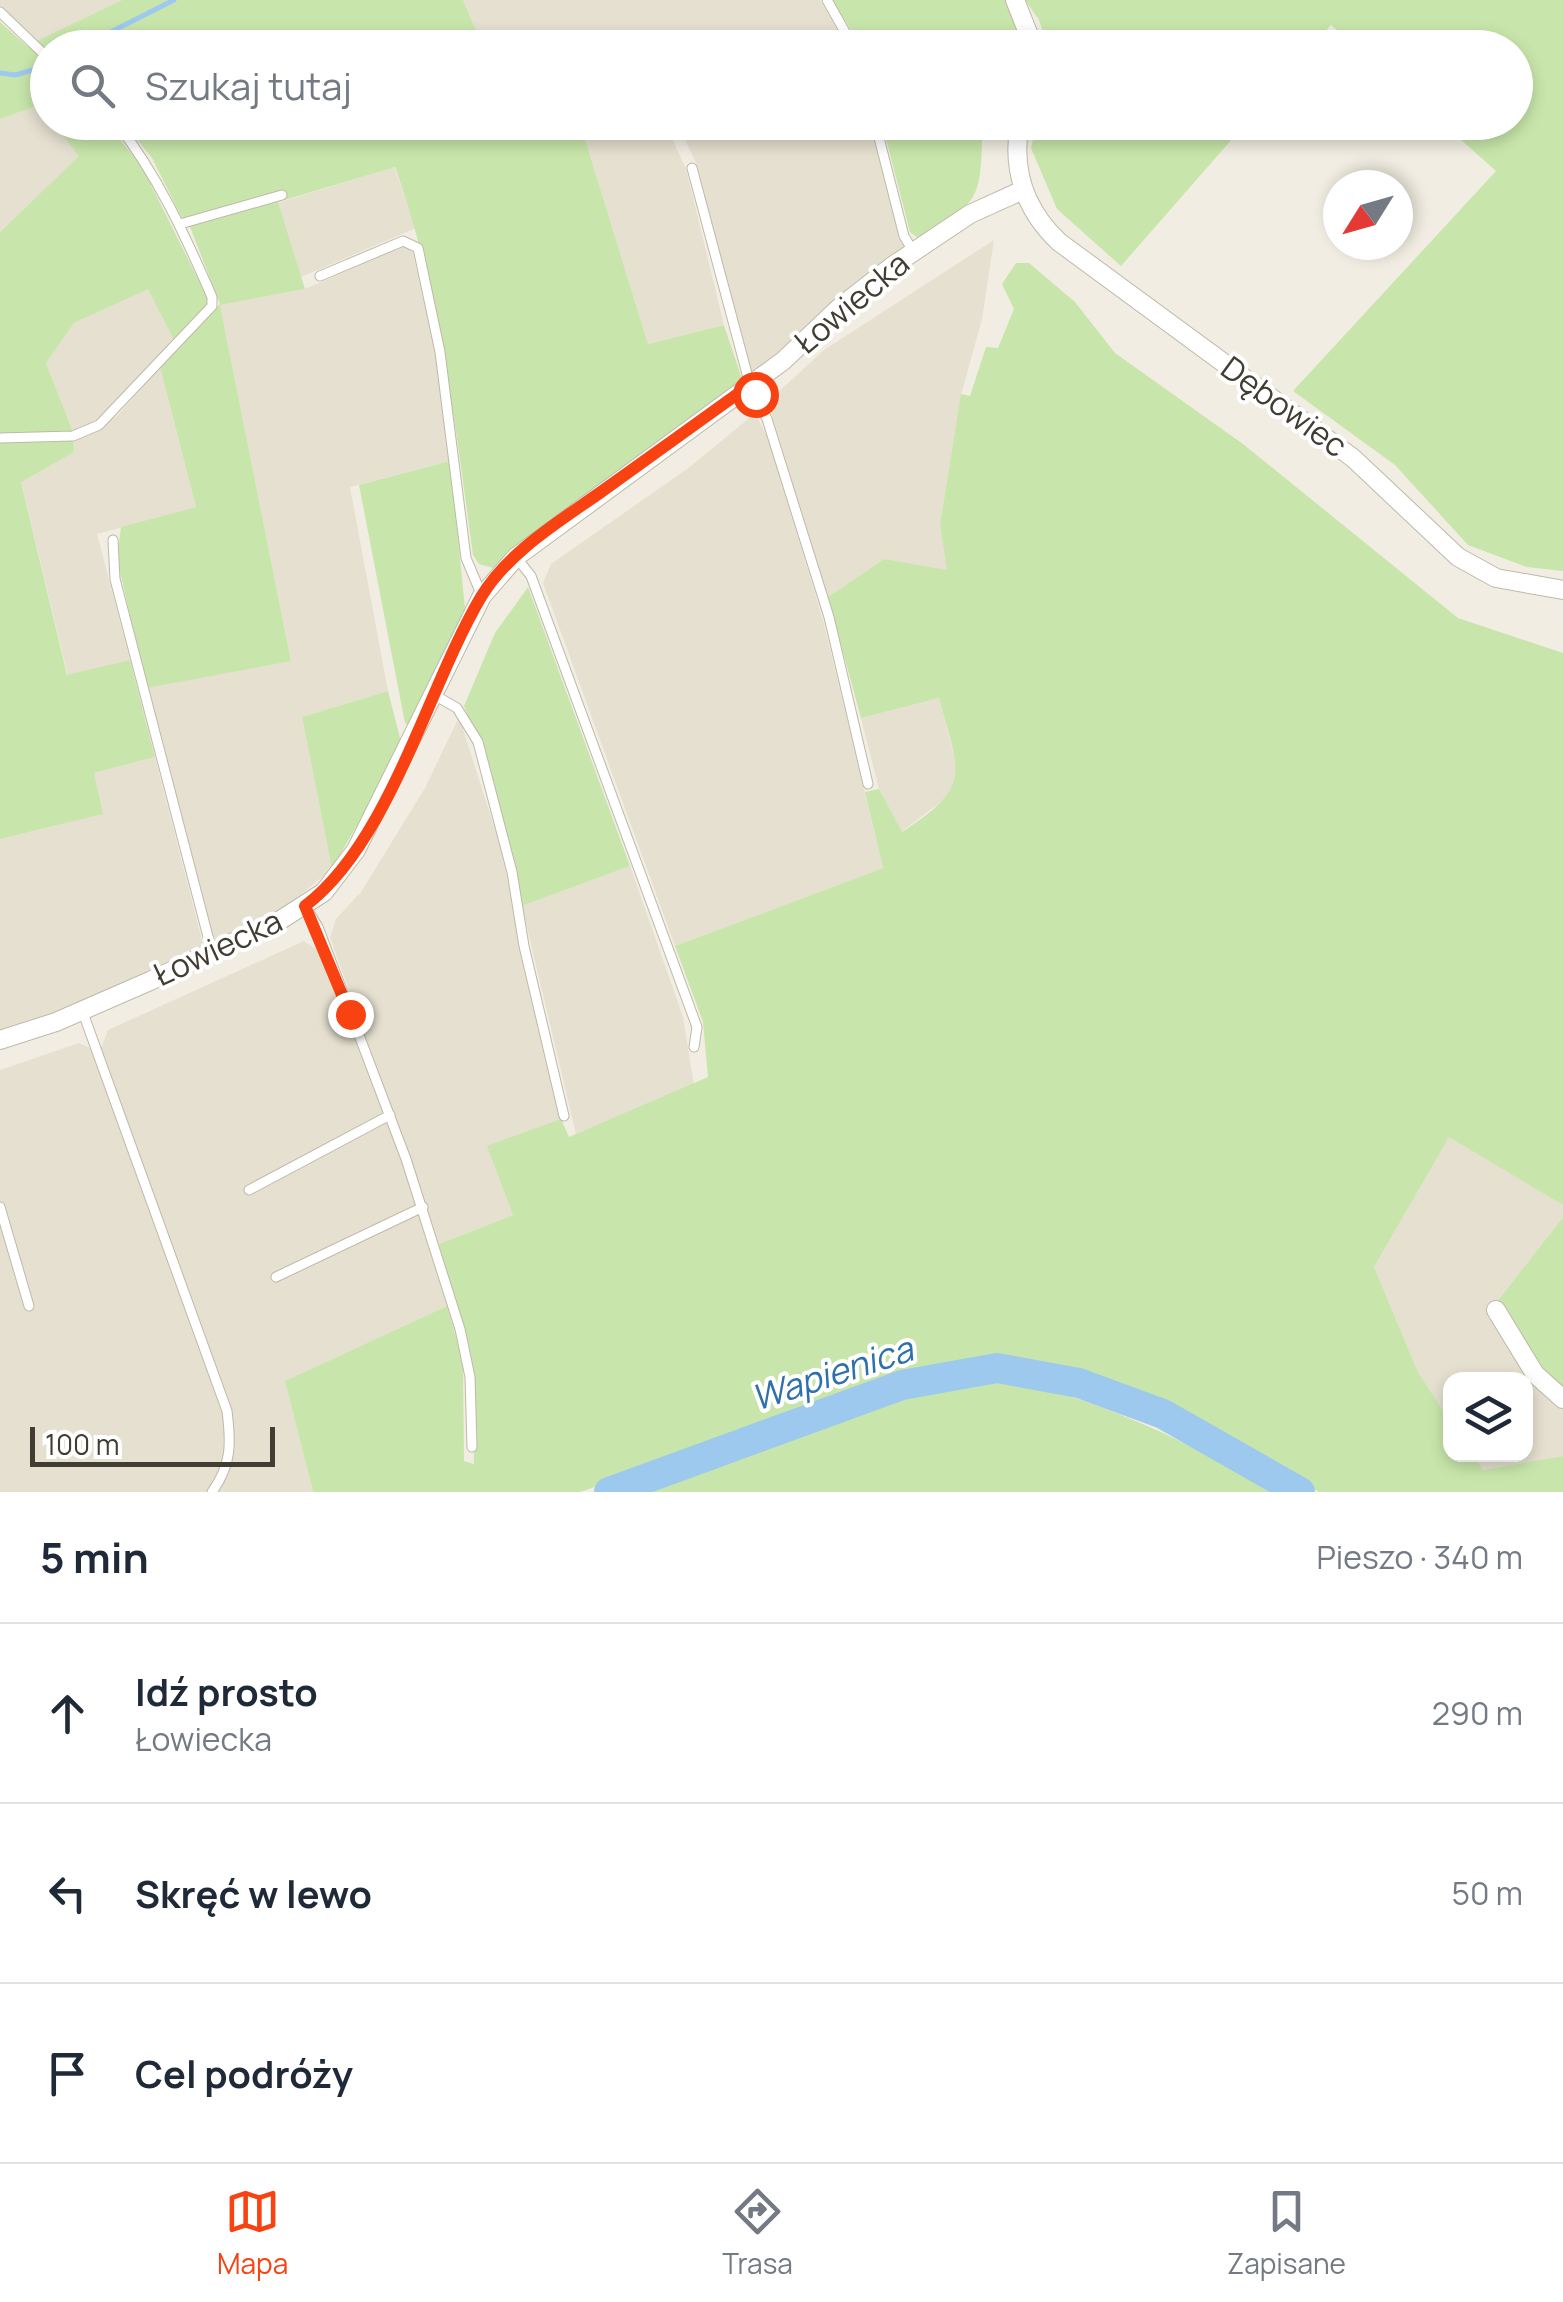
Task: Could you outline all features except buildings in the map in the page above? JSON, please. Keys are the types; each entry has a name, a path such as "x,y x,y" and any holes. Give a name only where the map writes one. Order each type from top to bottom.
{"street":[{"path":"1015,0 1027,30"},
{"path":"1019,140 1017,162 1023,190"},
{"name":"Łowiecka","path":"0,1040 82,1010 212,952 305,906 324,892 356,850 436,696 482,596 516,557 800,347 852,296 970,214 1023,190"},
{"name":"Dębowiec","path":"1023,190 1040,222 1059,242 1353,458 1458,558 1496,578 1563,590"},
{"path":"1496,1310 1535,1374 1563,1400"}],"lane":[{"path":"827,0 844,30"},
{"path":"0,12 30,41"},
{"path":"0,438 73,436 99,425 204,316 212,297 180,224 147,163 130,140"},
{"path":"880,140 904,236 914,252"},
{"path":"692,168 750,385 766,419 829,617 868,784"},
{"path":"180,224 282,195"},
{"path":"320,276 403,241 418,248 440,352 466,558 482,596"},
{"path":"113,540 115,579 212,952"},
{"path":"516,557 532,576 697,1026 694,1047"},
{"path":"436,696 464,715 478,742 512,872 524,946 564,1116"},
{"path":"305,906 318,927 423,1207 468,1359 472,1447"},
{"path":"82,1010 227,1411 232,1446 223,1477 212,1492"},
{"path":"249,1190 390,1115"},
{"path":"0,1207 28,1306"},
{"path":"276,1277 423,1207"}],"shaded area":[{"path":"0,0 122,0 61,30 30,30 30,35 0,7"},
{"path":"463,0 820,0 837,30 476,30"},
{"path":"30,108 30,140 66,140 79,156 0,232 0,119"},
{"path":"585,140 673,140 686,169 724,325 648,344"},
{"path":"685,140 874,140 907,251 846,294 751,376 696,163"},
{"path":"394,167 416,228 301,277 278,203"},
{"path":"994,240 982,319 961,395 940,524 948,571 884,559 828,597 770,409 771,399 824,350"},
{"path":"404,246 413,253 436,356 450,461 350,487 388,691 302,717 332,869 284,908 214,941 147,688 291,660 220,305 305,289"},
{"path":"149,288 174,340 97,423 73,432 46,363 74,323"},
{"path":"160,367 196,507 97,534 130,660 68,676 21,481 74,452 73,439 89,435 118,415"},
{"path":"752,416 757,417 768,438 823,620 883,868 675,946 543,583 551,564 687,469"},
{"path":"939,698 958,771 951,794 901,832 879,789 861,718"},
{"path":"459,717 500,845 561,1119 513,1215 439,1244 330,937 336,919 361,892 425,788"},
{"path":"155,757 204,948 51,1016 0,1032 0,839 102,814 94,773"},
{"path":"630,866 683,1017 694,1086 576,1134 522,906"},
{"path":"304,941 324,955 402,1162 447,1306 285,1381 313,1492 0,1492 0,1070 79,1043 92,1049 102,1046 108,1030"},
{"path":"1449,1136 1563,1205 1563,1217 1490,1310 1563,1406 1563,1456 1533,1461 1533,1372 1443,1372 1443,1410 1418,1372 1374,1267"},
{"path":"1478,1462 1529,1462 1483,1470"}],"green space":[{"path":"122,0 463,0 476,30 60,30"},
{"path":"832,0 1008,0 1022,30 851,30"},
{"path":"1025,0 1563,0 1563,571 1527,567 1468,545 1395,465 1293,391 1496,171 1461,140 1533,140 1533,30 1337,30 1331,25 1326,30 1042,30"},
{"path":"0,22 30,45 30,108 0,119"},
{"path":"66,140 121,140 142,167 207,297 207,306 174,340 148,289 74,323 46,363 73,432 0,434 0,232 79,156"},
{"path":"138,140 585,140 648,344 724,325 743,382 559,515 493,568 479,564 473,555 435,310 395,167 278,202 305,289 220,305 291,661 147,688 117,559 121,527 196,507 160,367 220,304 187,219 182,218 152,158"},
{"path":"886,140 982,140 979,177 971,200 918,238 910,232"},
{"path":"1033,140 1231,140 1121,266 1057,209 1031,148"},
{"path":"1016,263 1029,263 1075,302 1115,353 1243,444 1458,618 1563,653 1563,1205 1449,1137 1374,1267 1418,1372 1443,1410 1443,1462 1478,1462 1483,1470 1563,1456 1563,1492 1319,1492 1174,1410 1082,1376 999,1361 900,1376 830,1398 771,1427 580,1492 313,1492 285,1381 447,1306 463,1361 464,1461 474,1464 473,1370 439,1244 513,1215 487,1146 561,1119 569,1137 708,1077 703,1022 675,946 883,868 865,792 879,789 902,832 941,802 951,789 955,761 939,698 861,718 828,597 884,559 947,570 940,524 961,394 970,396 986,347 998,348 1014,309 1002,284"},
{"path":"73,439 74,452 21,482 67,675 130,660 155,757 94,773 103,814 0,839 0,442"},
{"path":"450,461 465,608 412,726 405,723 359,485"},
{"path":"528,587 630,866 522,906 490,767 464,706 495,633"},
{"path":"388,691 402,746 332,869 302,717"},
{"path":"1563,1217 1563,1395 1549,1384 1495,1304"},
{"path":"1017,1381 1119,1414 1279,1492 633,1492 909,1397 958,1385"}],"waterway":[{"path":"115,30 174,0"},
{"path":"0,73 15,75 30,71"},
{"name":"Wapienica","path":"609,1492 902,1385 997,1368 1079,1383 1163,1414 1300,1492"}],"route":[{"path":"350,1014 318,927 305,906 324,892 356,850 436,696 482,596 516,557 560,521 750,385 755,394"}]}
